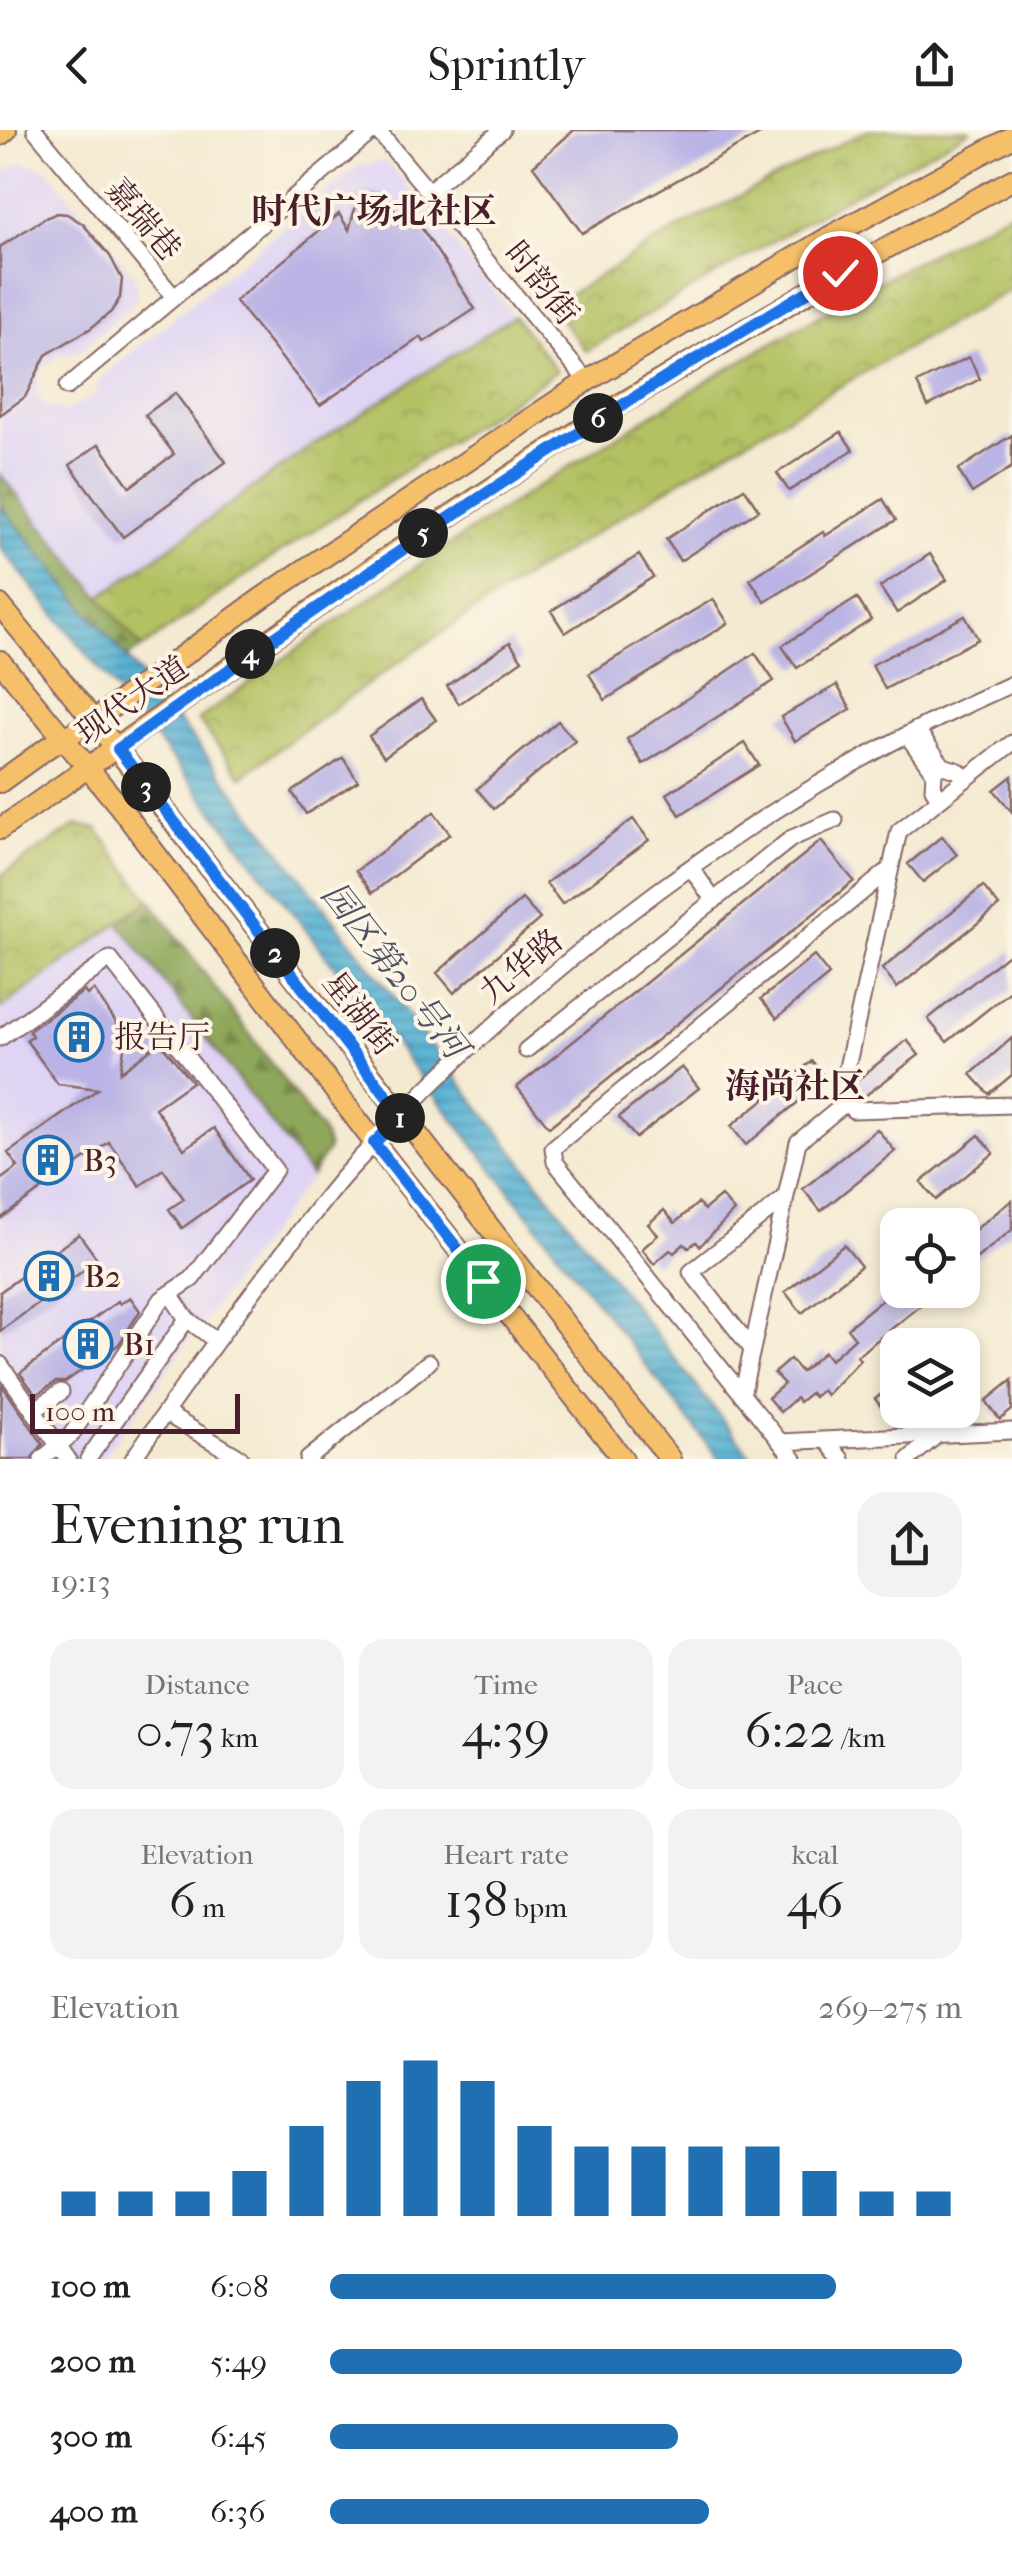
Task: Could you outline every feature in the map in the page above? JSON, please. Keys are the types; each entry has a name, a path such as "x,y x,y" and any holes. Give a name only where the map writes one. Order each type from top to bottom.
{"main road":[{"path":"0,135 6,130"},
{"name":"现代大道","path":"0,782 120,702 277,588 587,381 816,244 1012,138"},
{"name":"现代大道","path":"0,830 391,555 604,414 840,273 1012,180"},
{"name":"星湖街","path":"0,605 118,749 670,1459"},
{"name":"星湖街","path":"0,661 88,768 374,1143 623,1459"}],"street":[{"name":"嘉瑞巷","path":"34,130 174,297"},
{"path":"66,387 375,130"},
{"name":"时韵街","path":"375,130 430,190 587,381"},
{"path":"430,190 502,130"},
{"name":"九华路","path":"133,1459 216,1341 344,1175 449,1067 560,967 774,814 912,732 1012,684"},
{"path":"912,732 943,766 958,770 964,778"},
{"path":"912,732 934,773 934,789 940,798"},
{"path":"1012,743 899,831 841,1094 853,1110 1012,1105"},
{"path":"526,1050 792,838 834,820"},
{"path":"692,869 714,900"},
{"path":"794,1459 555,1162 552,1148 890,870"},
{"path":"0,1038 110,958 275,1170 192,1279 162,1299 63,1453 42,1459"},
{"path":"742,1395 798,1142 847,1102"},
{"path":"752,1349 691,1272 785,1198"},
{"path":"170,1294 187,1320 216,1341"},
{"path":"88,1459 187,1320"},
{"path":"308,1459 429,1362"},
{"path":"0,1364 63,1453"},
{"path":"34,1411 61,1392"},
{"path":"165,1413 242,1459"},
{"path":"780,1442 1012,1431"},
{"path":"909,1459 938,1435"},
{"path":"826,1440 841,1459"}],"shaded area":[{"path":"383,161 394,169 514,316 311,446 100,597 0,474 0,174 21,162 47,169 135,276 137,296 131,306 80,350 56,356 38,374 37,397 47,407 64,412 90,398 100,379 357,166"},
{"path":"119,923 311,1176 101,1459 0,1459 0,1009"}],"green space":[{"path":"867,130 971,130 846,198 586,351 550,306 678,228"},
{"path":"1012,210 1012,289 715,459 521,580 333,709 242,777 198,720 394,582 595,450 801,326"},
{"path":"514,316 557,371 142,648 100,597 311,446"},
{"path":"0,474 142,648 126,658 0,505"},
{"path":"77,825 97,829 150,900 0,1009 0,876"},
{"path":"150,900 323,1133 328,1149 311,1176 119,923"}],"water":[{"path":"0,505 198,745 753,1459 719,1459 182,771 0,547"}],"building":[{"path":"574,130 767,130 582,233 533,166"},
{"path":"371,193 391,200 399,224 413,215 475,309 424,342 421,337 320,405 235,301 339,214 349,230 357,201"},
{"path":"57,213 83,224 110,256 122,279 120,298 111,312 91,328 46,355 25,397 0,415 0,247"},
{"path":"969,357 980,379 928,406 917,383"},
{"path":"175,393 226,462 123,537 70,465 99,444 130,487 174,454 145,415"},
{"path":"841,432 853,450 789,491 777,473"},
{"path":"1012,435 1012,467 972,493 958,470"},
{"path":"744,488 759,510 680,561 666,539"},
{"path":"883,499 896,520 765,602 750,579"},
{"path":"930,554 947,580 897,613 880,587"},
{"path":"639,555 653,577 565,633 551,611"},
{"path":"857,598 871,620 797,668 782,646"},
{"path":"713,599 728,623 605,700 589,674"},
{"path":"965,616 978,639 885,689 872,665"},
{"path":"510,642 522,660 459,704 447,686"},
{"path":"755,653 774,681 643,764 627,739"},
{"path":"837,685 851,709 795,741 781,717"},
{"path":"421,699 436,720 384,757 369,736"},
{"path":"558,721 575,741 494,809 477,789"},
{"path":"745,743 759,765 680,815 667,794"},
{"path":"343,758 358,781 306,814 292,792"},
{"path":"1012,776 1012,812 994,790"},
{"path":"434,812 450,834 372,893 356,871"},
{"path":"633,819 649,840 562,904 546,883"},
{"path":"942,836 957,855 923,882 908,864"},
{"path":"821,841 854,881 549,1127 517,1087"},
{"path":"983,886 999,906 897,988 882,969"},
{"path":"522,899 540,919 454,993 437,973"},
{"path":"1012,951 1012,990 947,1042 928,1019"},
{"path":"814,956 829,975 777,1018 761,999"},
{"path":"94,990 126,1037 120,1072 160,1042 192,1082 155,1108 184,1149 214,1128 250,1180 182,1228 169,1209 184,1199 163,1169 140,1186 109,1142 0,1219 0,1180 18,1167 8,1153 98,1089 58,1084 26,1040 32,1036 29,1031 84,991 87,995"},
{"path":"1012,1038 1012,1075 989,1094 971,1074"},
{"path":"907,1040 919,1055 862,1098 854,1088 856,1081"},
{"path":"812,1061 826,1079 746,1145 731,1126"},
{"path":"682,1067 699,1088 636,1138 619,1117"},
{"path":"877,1129 895,1151 821,1211 803,1189"},
{"path":"979,1135 994,1153 936,1200 921,1182"},
{"path":"721,1196 734,1211 700,1246 696,1242 688,1248 684,1244 654,1264 642,1249 658,1235 648,1224 664,1210 675,1223 698,1203 704,1210"},
{"path":"1012,1200 1012,1230 980,1256 980,1226"},
{"name":"B2","path":"79,1234 98,1260 0,1331 0,1292"},
{"path":"844,1245 861,1266 802,1313 785,1292"},
{"name":"B1","path":"130,1297 140,1311 119,1344 65,1382 56,1382 36,1395 20,1373 118,1301 120,1304"},
{"path":"880,1301 880,1308 918,1308 892,1328 880,1328 880,1338 857,1356 860,1360 826,1395 822,1390 799,1402 796,1398 780,1412 768,1398 784,1384 774,1373 790,1359 801,1372 824,1352 830,1360 855,1338 847,1328"},
{"path":"1012,1380 1012,1410 1000,1420 986,1401"},
{"path":"2,1385 43,1444 31,1459 0,1459"}],"place":[{"name":"报告厅","path":"79,1037"},
{"name":"B3","path":"48,1160"},
{"name":"B2","path":"49,1276"},
{"name":"B1","path":"88,1344"}],"district":[{"name":"时代广场北社区","path":"374,211"},
{"name":"海尚社区","path":"795,1086"}],"route":[{"path":"483,1281 374,1143 402,1116 118,749 332,595 523,466 840,273"}],"water label":[{"name":"园区第20号河","path":"395,970"}]}
